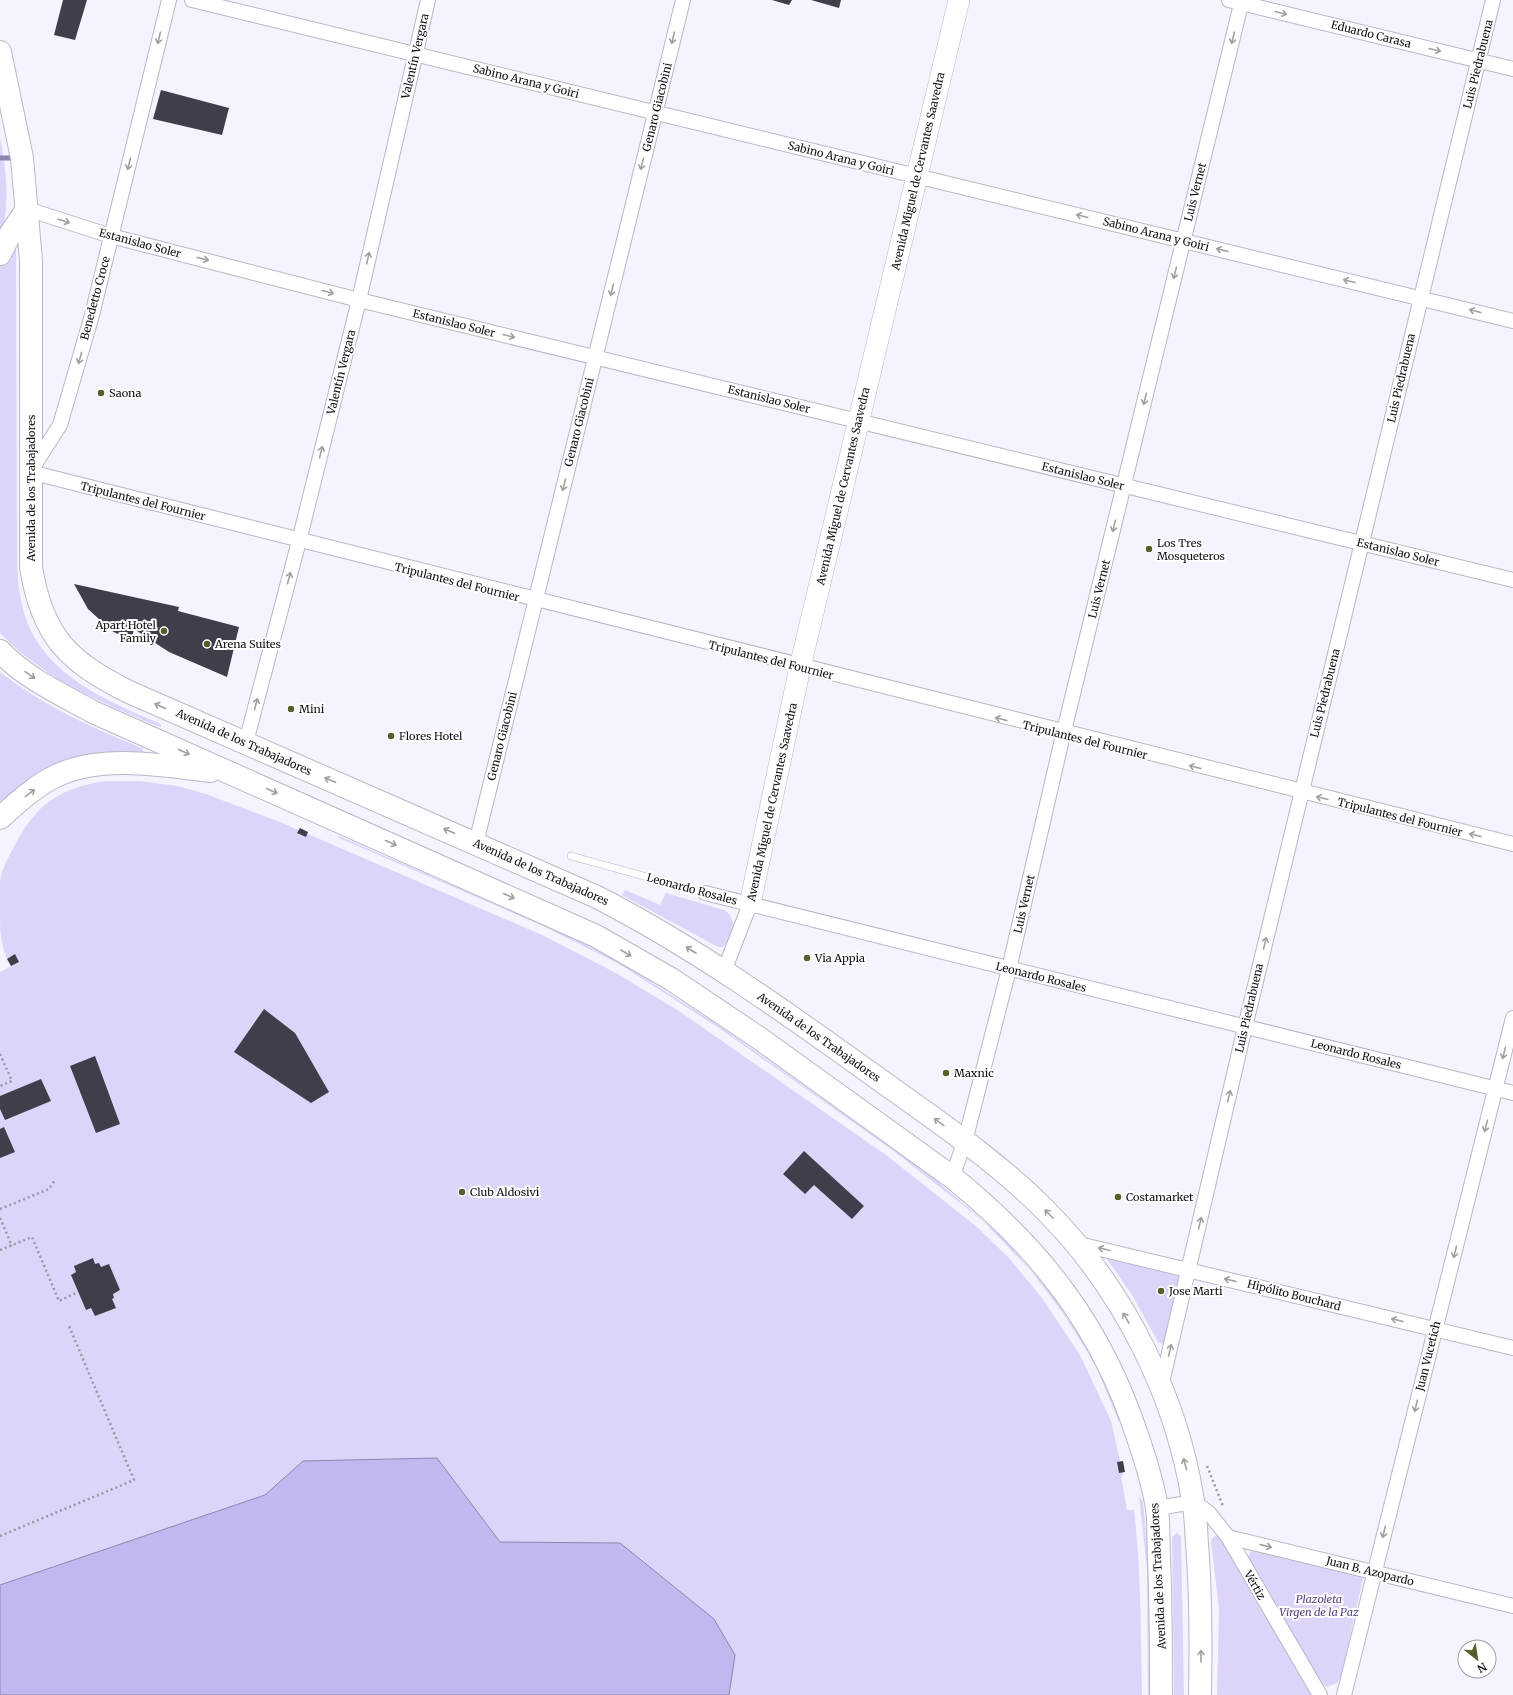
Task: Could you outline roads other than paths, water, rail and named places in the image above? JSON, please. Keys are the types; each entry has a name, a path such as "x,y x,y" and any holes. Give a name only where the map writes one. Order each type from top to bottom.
{"main road":[{"name":"Avenida de los Trabajadores","path":"0,52 22,158 31,261 30,548 32,574 40,606 55,637 68,653 102,678 164,708 246,742 476,843 596,897 646,922 724,971 832,1045 965,1141 1024,1190 1075,1242 1124,1313 1144,1350 1161,1388 1176,1431 1194,1502 1200,1583 1200,1695"},
{"path":"0,254 9,236 27,209"},
{"name":"Avenida de los Trabajadores","path":"0,650 30,675 93,712 596,936 671,979 760,1038 952,1177 982,1201 1033,1251 1059,1282 1079,1311 1113,1372 1130,1413 1143,1454 1157,1508 1162,1640 1161,1695"},
{"path":"0,818 22,799 56,776 75,769 94,765 143,764 236,775"}],"street":[{"name":"Benedetto Croce","path":"30,472 60,425 92,315 169,0"},
{"name":"Sabino Arana y Goiri","path":"192,0 1513,320"},
{"name":"Valentín Vergara","path":"246,742 299,541 358,300 428,0"},
{"name":"Genaro Giacobini","path":"476,843 683,0"},
{"name":"Avenida Miguel de Cervantes Saavedra","path":"724,971 750,904 800,667 959,0"},
{"name":"Luis Piedrabuena","path":"1161,1388 1245,1027 1493,0"},
{"name":"Eduardo Carasa","path":"1237,1 1513,69"},
{"name":"Luis Vernet","path":"952,1177 965,1141 1009,969 1063,735 1183,240 1237,1"},
{"name":"Estanislao Soler","path":"27,209 111,236 358,300 1513,580"},
{"name":"Tripulantes del Fournier","path":"30,472 535,602 800,667 1063,735 1513,844"},
{"name":"Leonardo Rosales","path":"705,893 1513,1093"},
{"name":"Juan Vucetich","path":"1344,1695 1513,1018"},
{"name":"Hipólito Bouchard","path":"1075,1242 1513,1348"},
{"path":"1157,1508 1194,1502"},
{"name":"Vértiz","path":"1194,1502 1209,1513 1228,1537 1320,1695"},
{"name":"Juan B. Azopardo","path":"1228,1537 1513,1606"}],"lane":[{"name":"Leonardo Rosales","path":"571,856 705,893"}],"waterway":[{"path":"0,158 17,158"}],"place":[{"name":"Saona","path":"101,393"},
{"name":"Los Tres Mosqueteros","path":"1149,549"},
{"name":"Apart Hotel Family","path":"164,631"},
{"name":"Arena Suites","path":"207,644"},
{"name":"Mini","path":"291,709"},
{"name":"Flores Hotel","path":"391,736"},
{"name":"Via Appia","path":"807,958"},
{"name":"Maxnic","path":"946,1073"},
{"name":"Club Aldosivi","path":"462,1192"},
{"name":"Costamarket","path":"1118,1197"},
{"name":"Jose Marti","path":"1161,1291"}],"park label":[{"name":"Plazoleta Virgen de la Paz","path":"1319,1605"}]}
